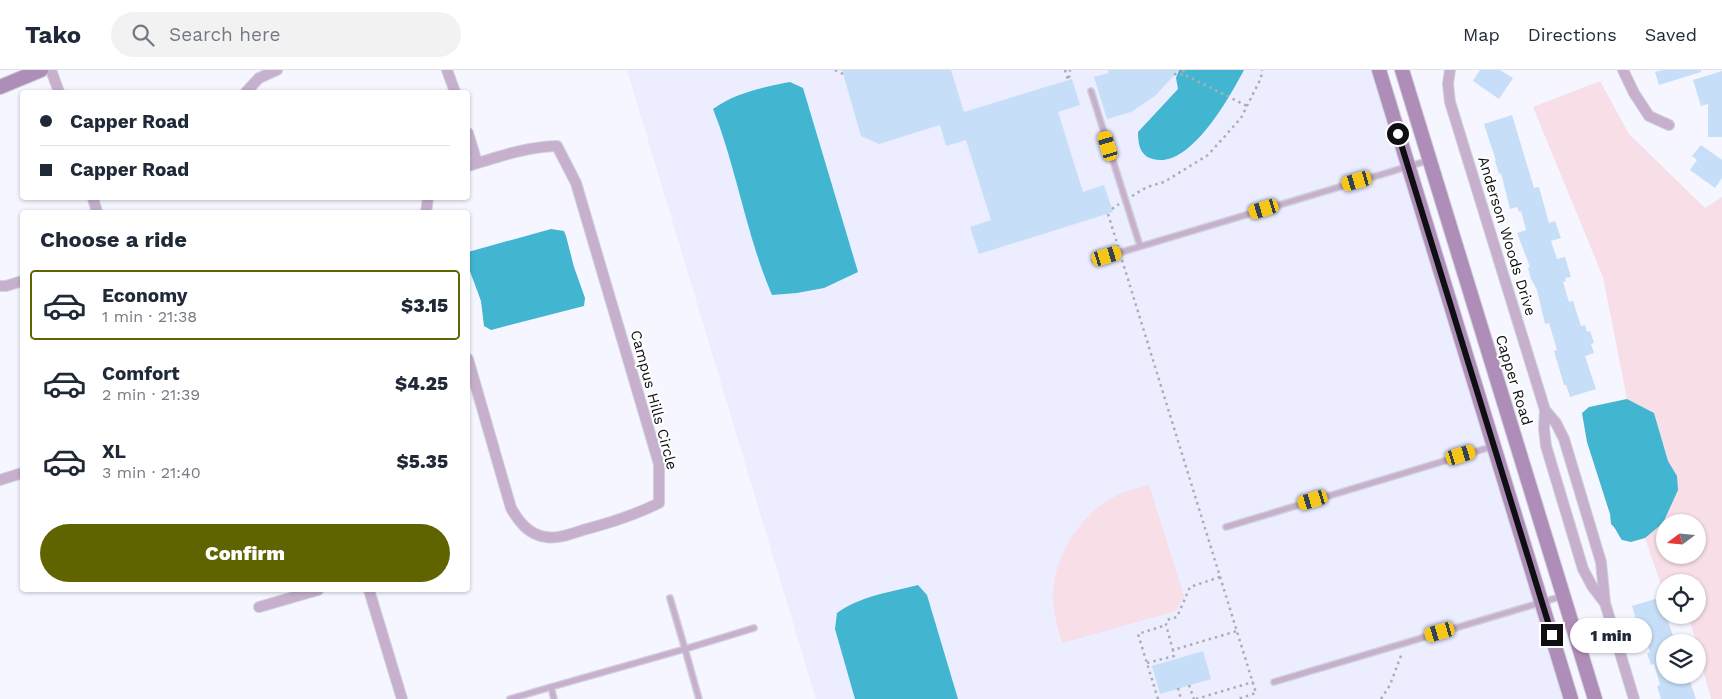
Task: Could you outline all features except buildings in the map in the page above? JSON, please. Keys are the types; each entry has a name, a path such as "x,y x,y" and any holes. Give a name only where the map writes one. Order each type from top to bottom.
{"street":[{"path":"0,87 42,70"},
{"path":"50,70 58,90"},
{"path":"248,90 260,78 277,70"},
{"path":"447,70 454,90"},
{"path":"1379,70 1571,699"},
{"name":"Capper Road","path":"1402,70 1595,699"},
{"name":"Anderson Woods Drive","path":"1450,70 1448,84 1450,102 1545,410 1544,429 1546,446 1583,569 1604,603"},
{"path":"1623,70 1634,93 1649,116 1669,125"},
{"name":"Campus Hills Circle","path":"470,367 512,508 519,522 531,532 545,537 562,536 623,519 659,503 659,464 576,183 568,164 557,146 520,150 472,164"},
{"path":"470,148 472,164"},
{"path":"0,286 20,282"},
{"name":"Anderson Woods Drive","path":"1545,410 1556,423 1564,440 1601,562 1604,603 1634,699"},
{"path":"0,480 20,474"},
{"path":"259,607 311,592"},
{"path":"370,592 402,699"}],"lane":[{"path":"1090,91 1140,246"},
{"path":"1095,260 1430,160"},
{"path":"1226,527 1494,445"},
{"path":"1274,682 1563,596"},
{"path":"670,598 699,699"},
{"path":"510,698 754,628"},
{"path":"551,687 554,699"}],"path":[{"path":"834,70 843,74"},
{"path":"1065,70 1068,80 1070,70"},
{"path":"1183,70 1185,75"},
{"path":"1112,209 1147,187 1164,182 1208,155 1241,118 1262,70"},
{"path":"1174,74 1185,75 1247,106"},
{"path":"1108,214 1256,693 1239,699"},
{"path":"1147,663 1174,656 1166,626 1167,620 1177,617 1190,586 1220,577"},
{"path":"1158,699 1138,634 1166,626"},
{"path":"1173,650 1237,631"},
{"path":"1381,699 1390,685 1405,643"},
{"path":"1190,685 1195,699 1253,682"},
{"path":"1178,688 1181,699"}],"shaded area":[{"path":"627,70 1378,70 1571,699 816,699"},
{"path":"1600,81 1629,134 1705,208 1722,197 1722,699 1711,699 1706,680 1706,634 1694,634 1691,624 1706,624 1706,574 1657,574 1645,538 1656,529 1656,564 1706,564 1706,514 1666,514 1677,476 1668,461 1654,413 1627,399 1603,277 1533,107"},
{"path":"1149,485 1184,596 1176,611 1062,643 1055,613 1053,590 1057,569 1076,530 1096,509 1108,501 1123,493"}],"water":[{"path":"1179,70 1244,70 1219,112 1194,143 1181,153 1167,159 1153,159 1145,155 1141,149 1138,132 1178,89 1176,78"},
{"path":"790,82 803,88 858,272 824,288 772,295 755,249 729,155 713,109 740,95"},
{"path":"551,229 564,231 585,298 584,306 491,330 484,326 481,301 470,271 470,251"},
{"path":"1627,399 1654,413 1668,461 1677,476 1678,490 1667,514 1656,514 1656,529 1645,538 1631,542 1622,540 1611,524 1610,514 1587,442 1582,413 1589,407"},
{"path":"918,585 927,595 958,699 855,699 835,629 837,613 856,602"}],"route":[{"path":"1398,134 1552,635"}]}
